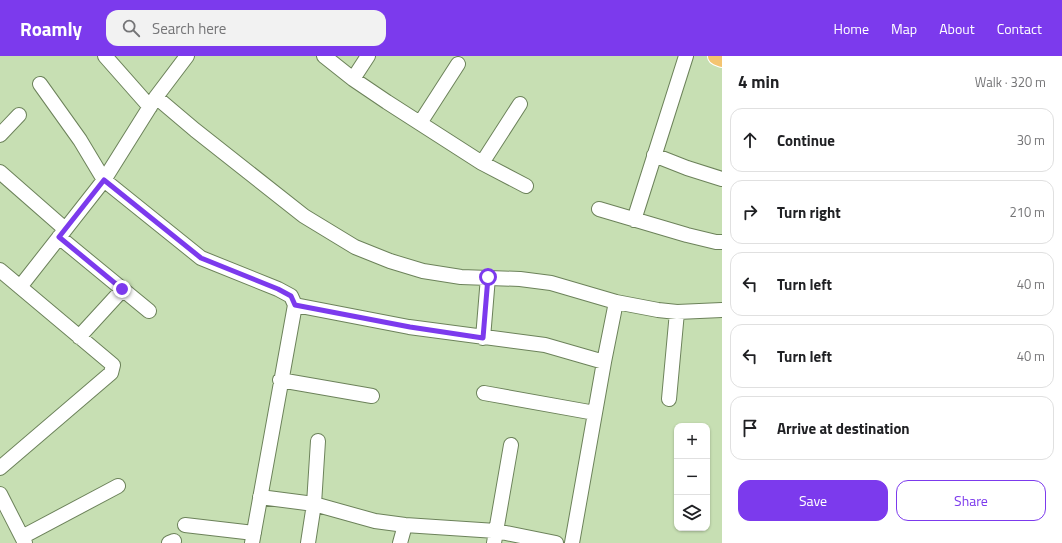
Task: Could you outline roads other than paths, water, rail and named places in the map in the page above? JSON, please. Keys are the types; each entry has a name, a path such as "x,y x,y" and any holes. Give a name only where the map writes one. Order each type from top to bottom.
{"main road":[{"path":"717,56 722,58"}],"street":[{"path":"105,56 153,102 202,135 304,216 355,247 390,261 423,271 461,277 488,277 551,283 616,302 658,310 677,312 722,310"},
{"path":"20,286 104,180 153,102 187,56"},
{"path":"324,56 354,79 482,163 526,186"},
{"path":"354,79 368,56"},
{"path":"634,220 686,56"},
{"path":"420,123 458,64"},
{"path":"40,84 80,140 104,180 201,258 278,289 291,296 295,305 280,380 253,538 185,525"},
{"path":"482,163 520,104"},
{"path":"0,135 19,114"},
{"path":"654,155 687,168 722,179"},
{"path":"0,172 122,289 149,311"},
{"path":"599,209 708,240 722,242"},
{"path":"0,270 113,365 111,373 0,468"},
{"path":"483,338 488,277"},
{"path":"80,337 122,289"},
{"path":"572,543 616,302"},
{"path":"295,305 410,327 544,345 604,362"},
{"path":"669,399 677,312"},
{"path":"280,380 372,396"},
{"path":"484,393 595,413"},
{"path":"308,543 314,504 318,441"},
{"path":"495,537 511,445"},
{"path":"0,494 23,540 118,486"},
{"path":"260,497 314,504 375,521 495,537 556,543"},
{"path":"400,543 405,525"}]}
